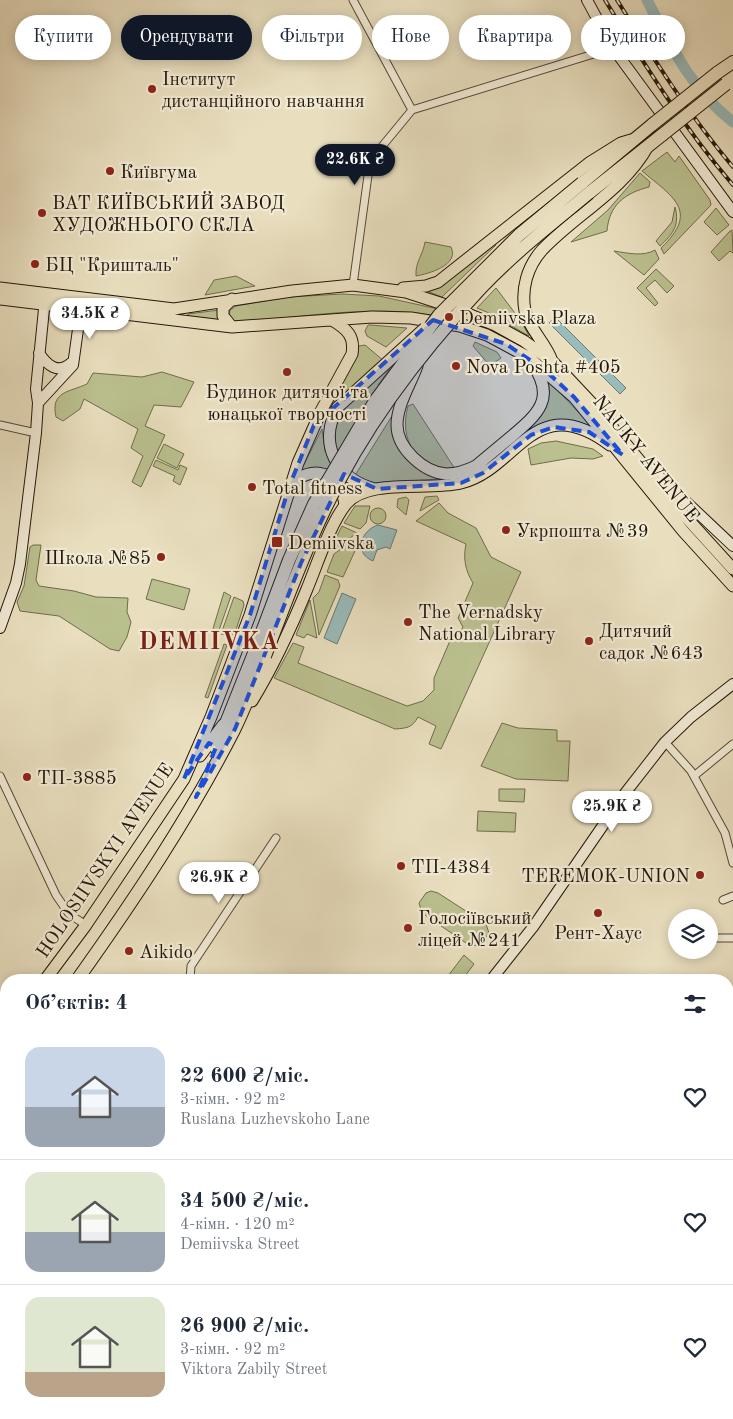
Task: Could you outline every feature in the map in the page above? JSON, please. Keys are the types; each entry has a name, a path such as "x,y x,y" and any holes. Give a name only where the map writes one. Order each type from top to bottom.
{"highway":[{"name":"HOLOSIIVSKYI AVENUE","path":"196,797 230,715 325,508 383,409 418,362 481,288 636,138 716,73 733,62"},
{"name":"HOLOSIIVSKYI AVENUE","path":"81,974 154,868 234,729 289,560 314,504 375,401 439,315 518,235 650,144 730,81"}],"main road":[{"path":"587,0 595,15"},
{"path":"622,60 733,212"},
{"path":"0,299 45,299 174,309 320,287 353,286 393,289 426,286 438,282 589,163 621,144 636,138"},
{"path":"553,362 526,313 524,289 527,278 542,251 626,176 640,160 650,144"},
{"path":"0,288 45,299"},
{"path":"393,289 429,299 495,325 524,341 553,362"},
{"path":"0,628 20,564 36,432 38,403 36,388 45,299"},
{"path":"232,299 223,308 223,316 232,327"},
{"path":"81,303 232,327 372,317 430,320 487,335 528,357 541,379 543,398 536,415 476,466 465,471 446,474 434,471 422,465 401,442 397,424 402,401 418,362"},
{"path":"38,403 72,366 75,359 81,303"},
{"path":"314,424 338,408 439,315"},
{"name":"HOLOSIIVSKYI AVENUE","path":"50,974 184,779 211,717 250,615 289,487 314,424 352,354 354,345 348,331 332,320"},
{"path":"40,353 46,363 53,368 61,369 75,359"},
{"name":"NAUKY AVENUE","path":"528,357 574,397 683,531 733,586"},
{"name":"NAUKY AVENUE","path":"553,362 581,390 640,458 684,515 733,569"},
{"path":"338,408 329,426 334,460 347,476 355,482 377,489"},
{"path":"234,729 279,653 329,537 345,505 361,493 377,489 447,485 472,480 531,434 554,426 566,426 589,432 623,455"},
{"name":"NAUKY AVENUE","path":"640,458 666,480 733,546"},
{"path":"289,487 304,475 326,475 335,480 341,488 345,505"},
{"path":"496,974 533,927 626,792 665,742 690,717 733,684"},
{"path":"184,779 230,715"}],"street":[{"path":"353,0 412,110"},
{"path":"353,286 370,161 412,110 581,58"},
{"path":"0,425 36,432"},
{"path":"665,742 694,776 725,833 733,863"},
{"path":"694,776 733,744"},
{"path":"0,776 56,895 69,914 86,924"},
{"path":"190,974 191,966 276,838"},
{"path":"723,900 733,896"},
{"path":"718,938 733,938"}],"highlighted area":[{"path":"433,320 506,344 545,370 574,397 623,455 589,432 554,427 531,435 483,473 461,483 377,489 344,474 301,563 235,729 196,797 216,747 209,743 184,779 250,615 289,487 314,425"}],"green space":[{"path":"667,152 675,162 679,156 710,200 711,205 664,254 661,248 673,235 679,224 680,214 678,205 664,189 642,171"},
{"path":"640,173 650,182 649,187 626,197 615,207 608,222 607,231 571,242 608,210"},
{"path":"675,207 676,224 669,237 660,246 656,241 672,222"},
{"path":"716,208 729,225 717,235 704,222"},
{"path":"732,230 733,253 730,251 719,261 711,252"},
{"path":"425,242 451,247 453,253 447,264 435,271 416,276 417,267"},
{"path":"494,242 496,245 442,297 424,290"},
{"path":"655,250 659,259 644,275 614,251 640,254"},
{"path":"656,269 674,286 667,293 655,280 646,288 658,303 655,306 637,288"},
{"path":"236,276 255,286 205,295 214,280"},
{"path":"496,288 521,321 529,336 477,308"},
{"path":"342,294 379,296 438,309 431,315 385,311 312,315 242,322 233,321 229,316 230,310 236,306 289,297"},
{"path":"219,310 220,320 187,316 188,314"},
{"path":"368,325 407,328 386,347 367,336 365,331"},
{"path":"475,342 497,352 501,358 490,366 473,346"},
{"path":"365,345 384,361 322,415 359,346"},
{"path":"389,366 391,367 378,385 382,388 337,456 335,433 341,411"},
{"path":"162,372 194,382 181,407 154,405 145,426 165,435 141,487 132,482 143,456 131,448 138,429 84,399 80,409 63,421 56,417 56,402 59,397 68,391 87,384 93,373 142,377"},
{"path":"548,380 594,429 580,424 518,440 517,438 542,413 548,398"},
{"path":"413,404 455,469 442,468 431,464 421,459 414,451 406,431 408,406"},
{"path":"395,411 402,449 457,478 372,483 354,477"},
{"path":"322,429 325,451 332,464 329,469 301,470"},
{"path":"556,441 593,449 603,456 593,459 571,458 531,465 528,449 541,443"},
{"path":"164,444 184,454 177,468 157,458"},
{"path":"156,460 178,470 180,465 187,468 180,485 173,481 175,476 153,466"},
{"path":"437,496 439,500 420,511 425,497"},
{"path":"406,497 409,500 406,515 397,507 398,499"},
{"path":"439,503 448,513 476,528 491,557 521,572 441,749 429,744 436,726 418,717 409,727 395,729 274,678 293,643 304,647 298,663 407,706 423,701 434,690 434,678 452,636 458,637 463,627 458,618 473,583 465,564 466,544 416,521"},
{"path":"355,506 370,506 366,523 360,529 344,523"},
{"path":"378,508 386,516 378,524 370,516"},
{"path":"342,526 357,533 333,550 333,544"},
{"path":"358,536 355,551 343,577 327,572 334,554"},
{"path":"41,545 36,580 39,586 74,591 96,597 128,598 127,612 131,622 127,637 119,651 110,649 59,616 20,611 17,602 24,586 30,547"},
{"path":"325,575 338,580 340,586 319,635 313,598 319,592"},
{"path":"152,579 190,589 184,610 146,599"},
{"path":"224,592 231,596 218,633 212,632"},
{"path":"234,597 243,601 244,605 235,633 229,636 221,634"},
{"path":"310,600 317,638 307,634 304,638 296,635"},
{"path":"224,644 227,645 208,698 205,697"},
{"path":"502,723 518,728 557,730 557,741 570,741 568,781 516,779 481,766"},
{"path":"499,789 525,789 524,802 499,801"},
{"path":"478,811 516,813 515,832 477,831"},
{"path":"431,891 438,893 486,924 489,933 480,946 469,945 422,913 419,903 426,893"},
{"path":"464,955 474,964 466,974 450,974"}],"water":[{"path":"555,317 626,388 620,394 549,323"},
{"path":"378,525 397,530 390,549 386,547 377,550 373,561 363,553 361,547 367,532"},
{"path":"342,593 356,599 337,644 324,638"}],"waterway":[{"path":"647,0 683,66 718,110 733,122"}],"railway":[{"path":"605,0 681,118 733,185"},
{"path":"617,0 686,107 733,167"}],"place":[{"name":"Інститут дистанційного навчання","path":"152,89"},
{"name":"Київгума","path":"110,171"},
{"name":"ВАТ КИЇВСЬКИЙ ЗАВОД ХУДОЖНЬОГО СКЛА","path":"42,213"},
{"name":"БЦ \"Кришталь\"","path":"35,264"},
{"name":"Demiivska Plaza","path":"449,317"},
{"name":"Nova Poshta #405","path":"456,366"},
{"name":"Будинок дитячої та юнацької творчості","path":"287,372"},
{"name":"Total fitness","path":"252,487"},
{"name":"Укрпошта №39","path":"506,530"},
{"name":"Demiivska","path":"277,542"},
{"name":"Школа №85","path":"161,557"},
{"name":"The Vernadsky National Library","path":"408,622"},
{"name":"Дитячий садок №643","path":"589,641"},
{"name":"ТП-3885","path":"27,777"},
{"name":"ТП-4384","path":"401,866"},
{"name":"TEREMOK-UNION","path":"700,875"},
{"name":"Рент-Хаус","path":"598,913"},
{"name":"Голосіївський ліцей №241","path":"408,928"},
{"name":"Aikido","path":"129,951"}],"district":[{"name":"DEMIIVKA","path":"209,641"}]}
